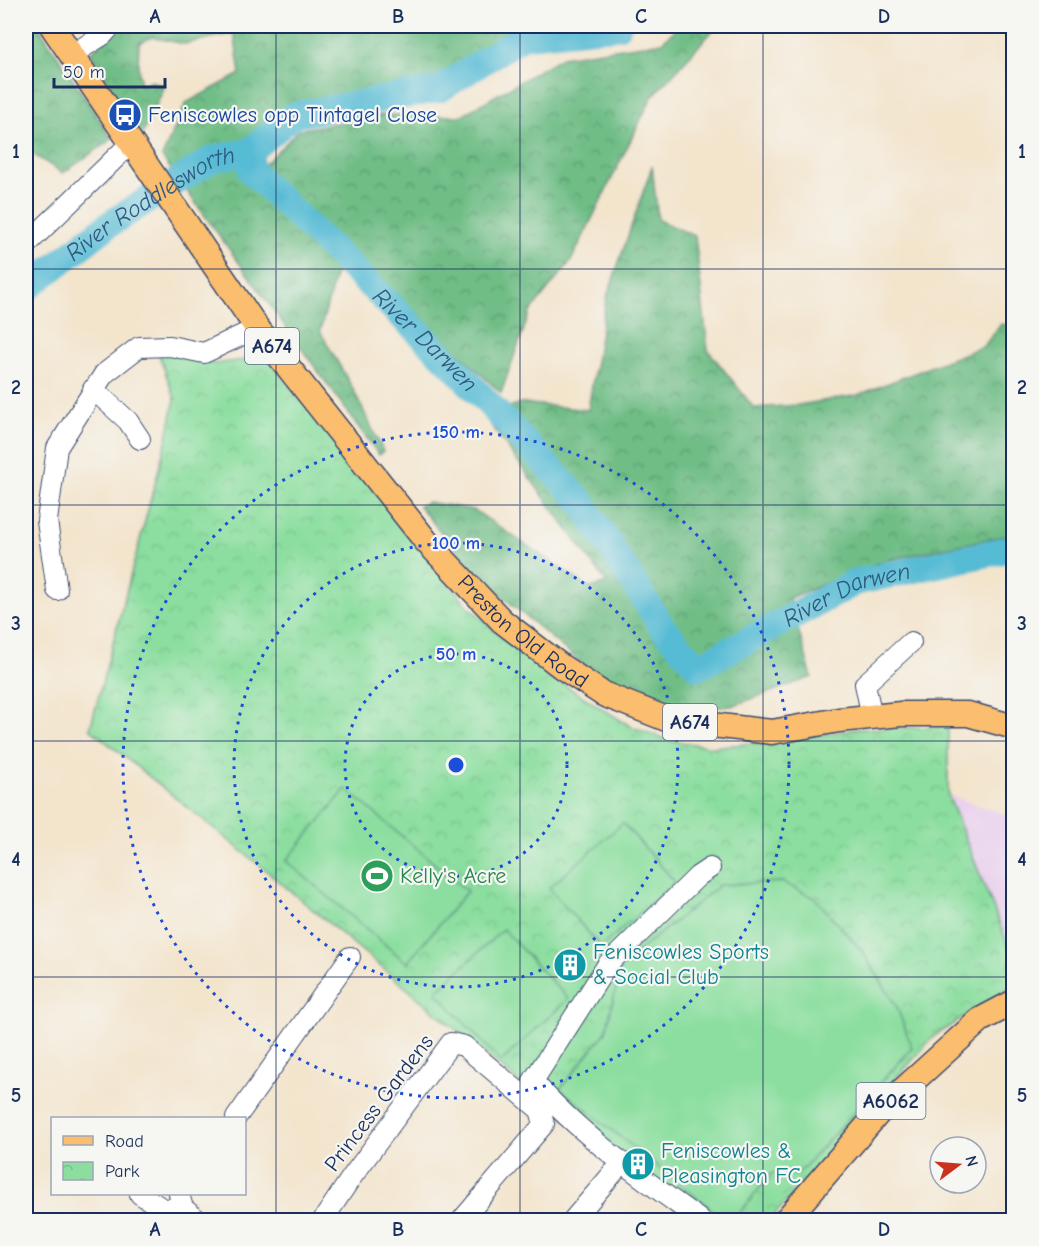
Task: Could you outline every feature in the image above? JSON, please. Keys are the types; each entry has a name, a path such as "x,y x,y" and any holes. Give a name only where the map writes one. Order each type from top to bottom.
{"main road":[{"name":"A674","path":"52,26 131,143"},
{"name":"Preston Old Road","path":"131,143 258,328 426,541 502,621 603,694 669,720 772,732 839,720 968,714 1014,727"},
{"name":"A6062","path":"786,1221 880,1111 980,1020 1014,1002"}],"street":[{"path":"71,55 103,35 111,26"},
{"path":"26,245 131,143"},
{"path":"57,590 47,521 57,448 104,374 139,346 170,346 204,353 258,328"},
{"path":"93,389 128,421 140,439"},
{"path":"872,717 865,684 911,642"},
{"path":"700,1221 621,1161 553,1104 533,1081 608,964 710,868"},
{"path":"237,1117 350,957"},
{"name":"Princess Gardens","path":"323,1221 351,1178 451,1043 464,1046 540,1110 544,1124 462,1221"},
{"path":"573,1221 614,1172"},
{"path":"142,1195 163,1209 182,1198 198,1221"}],"shaded area":[{"path":"949,795 1013,817 1013,955"}],"green space":[{"path":"26,26 38,26 112,139 63,173 26,150"},
{"path":"123,26 531,26 455,72 425,87 386,98 283,108 241,151 243,169 337,269 320,331 353,389 383,451 379,455 162,157 186,103 240,74 234,33 184,44 152,37 139,43 138,65 141,86 151,81 165,86 141,138 90,53"},
{"path":"679,26 717,26 652,97 571,261 530,312 501,393 274,179 263,166 299,130 383,115 461,116 562,57 662,42"},
{"path":"652,166 658,220 695,236 708,350 754,408 799,405 858,395 984,346 1001,324 1013,326 1013,534 883,561 789,598 812,677 732,706 669,711 605,683 478,576 419,506 428,502 474,510 590,588 607,583 485,417 521,403 588,410 606,300"},
{"path":"171,347 214,364 266,357 467,605 507,642 564,685 630,726 668,740 713,747 794,739 856,729 948,727 948,795 1013,957 1013,986 934,1036 770,1220 691,1220 497,1064 263,868 90,729 166,442 175,399 159,355"},
{"name":"Kelly's Acre","path":"346,789 467,891 407,963 286,861"},
{"path":"623,823 675,882 601,947 549,888"},
{"path":"782,882 815,898 862,951 897,1007 912,1048 797,1175 772,1173 734,1220 725,1220 560,1089 606,1032 621,965 720,885"},
{"path":"503,929 568,999 501,1062 436,992"}],"waterway":[{"name":"River Darwen","path":"618,26 523,36 440,89 294,115 250,151 251,171 446,359 581,501 662,627 698,667 856,582 1014,548"},
{"name":"River Roddlesworth","path":"26,289 108,225 212,159 250,151"}],"place":[{"name":"Feniscowles opp Tintagel Close","path":"125,115"},
{"name":"Kelly's Acre","path":"377,876"},
{"name":"Feniscowles Sports & Social Club","path":"570,965"},
{"name":"Feniscowles & Pleasington FC","path":"638,1164"}]}
